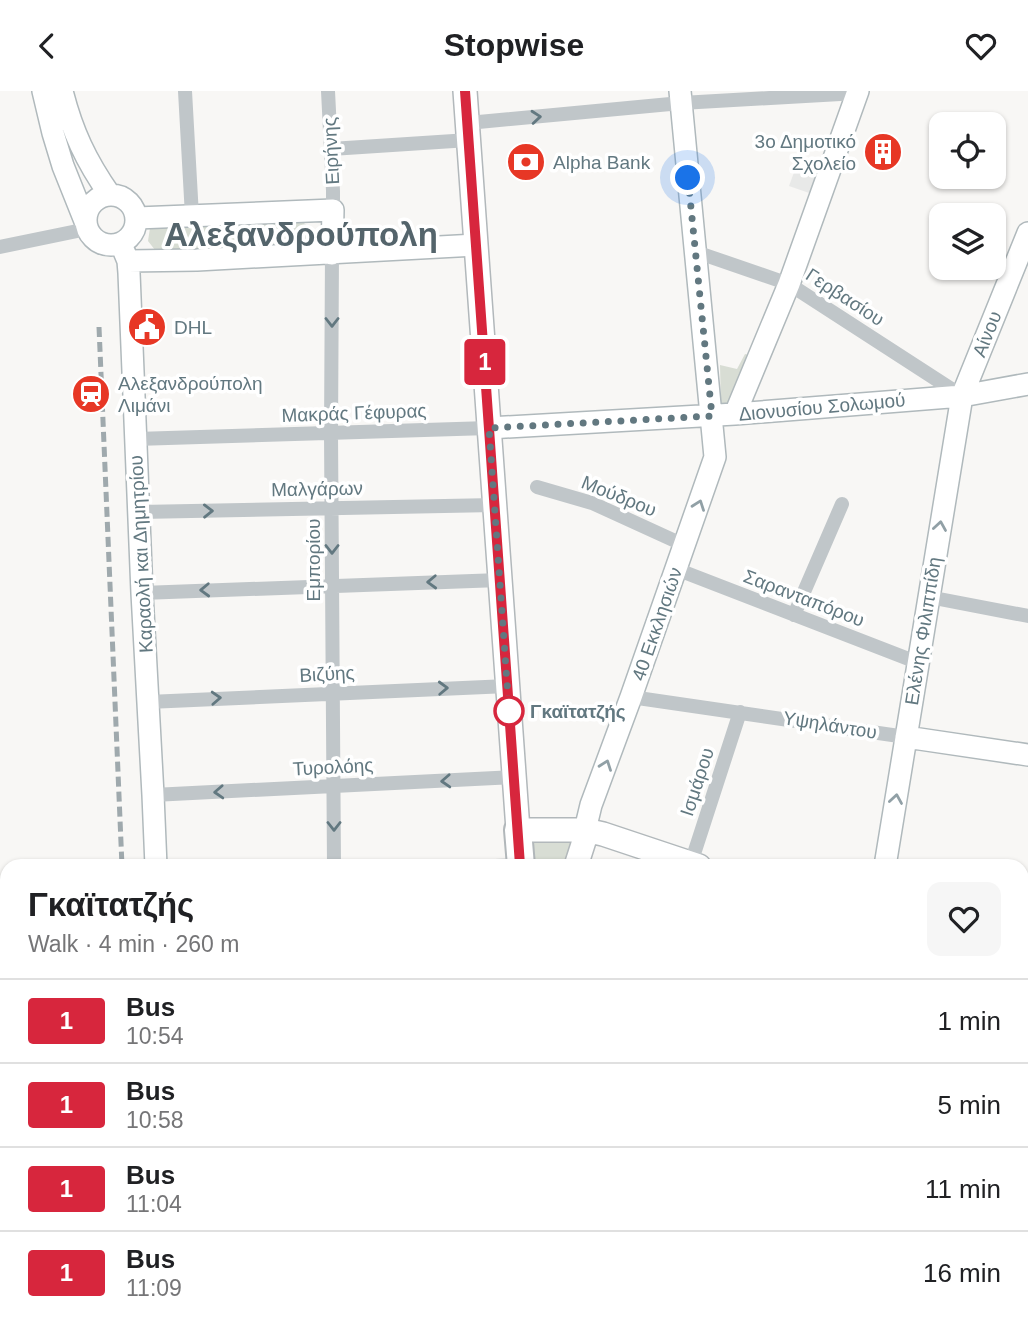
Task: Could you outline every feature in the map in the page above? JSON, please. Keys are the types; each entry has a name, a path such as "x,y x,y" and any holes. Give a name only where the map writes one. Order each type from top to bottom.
{"highway":[{"path":"513,859 518,830"}],"main road":[{"path":"465,91 518,830 585,830 677,859"},
{"path":"578,859 585,830"}],"street":[{"path":"43,91 63,166 91,236 97,242 113,246 125,253 332,254 476,245"},
{"path":"62,91 85,157 110,195"},
{"path":"185,91 192,216"},
{"name":"Ειρήνης","path":"328,91 332,254"},
{"path":"331,149 468,132 681,97 858,92 789,284 736,414"},
{"name":"40 Εκκλησιών","path":"585,830 591,805 714,463 712,416 681,97"},
{"path":"86,225 90,206 102,196 117,195 125,198 134,210 136,218 136,226 128,240 125,253"},
{"path":"136,218 333,210"},
{"path":"0,247 86,225"},
{"name":"Αίνου","path":"962,395 1028,233"},
{"name":"Γερβασίου","path":"696,252 789,284 962,395"},
{"name":"Καραολή και Δημητρίου","path":"125,253 156,859"},
{"name":"Εμπορίου","path":"332,254 334,859"},
{"name":"Διονυσίου Σολωμού","path":"489,428 712,416 962,395 1028,384"},
{"name":"Ελένης Φιλιππίδη","path":"886,859 962,395"},
{"name":"Μακράς Γέφυρας","path":"136,439 489,428"},
{"name":"Μούδρου","path":"537,487 592,503 684,545"},
{"path":"794,615 842,504"},
{"name":"Μαλγάρων","path":"140,512 495,505"},
{"name":"Σαρανταπόρου","path":"676,569 919,663"},
{"path":"142,593 500,580"},
{"path":"929,597 1028,616"},
{"name":"Βιζύης","path":"148,702 508,686"},
{"name":"Υψηλάντου","path":"631,697 1028,755"},
{"name":"Ισμάρου","path":"697,859 740,712"},
{"name":"Τυρολόης","path":"153,795 514,777"}],"shaded area":[{"path":"799,159 822,167 812,194 789,186"},
{"path":"299,220 309,228 311,240 299,249 155,250 148,241 150,228"},
{"path":"745,354 753,356 732,408 721,408 720,365 737,369"},
{"path":"527,838 575,841 570,859 527,859"}],"railway":[{"path":"99,327 122,859"}],"bus line":[{"name":"1","path":"465,91 520,859"}],"place":[{"name":"3ο Δημοτικό Σχολείο","path":"883,152"},
{"name":"Alpha Bank","path":"526,162"},
{"name":"DHL","path":"147,327"},
{"name":"Αλεξανδρούπολη Λιμάνι","path":"91,394"},
{"name":"Γκαϊτατζής","path":"509,711"}],"district":[{"name":"Αλεξανδρούπολη","path":"301,234"}],"route":[{"path":"509,711 489,428 712,416 688,178"}]}
